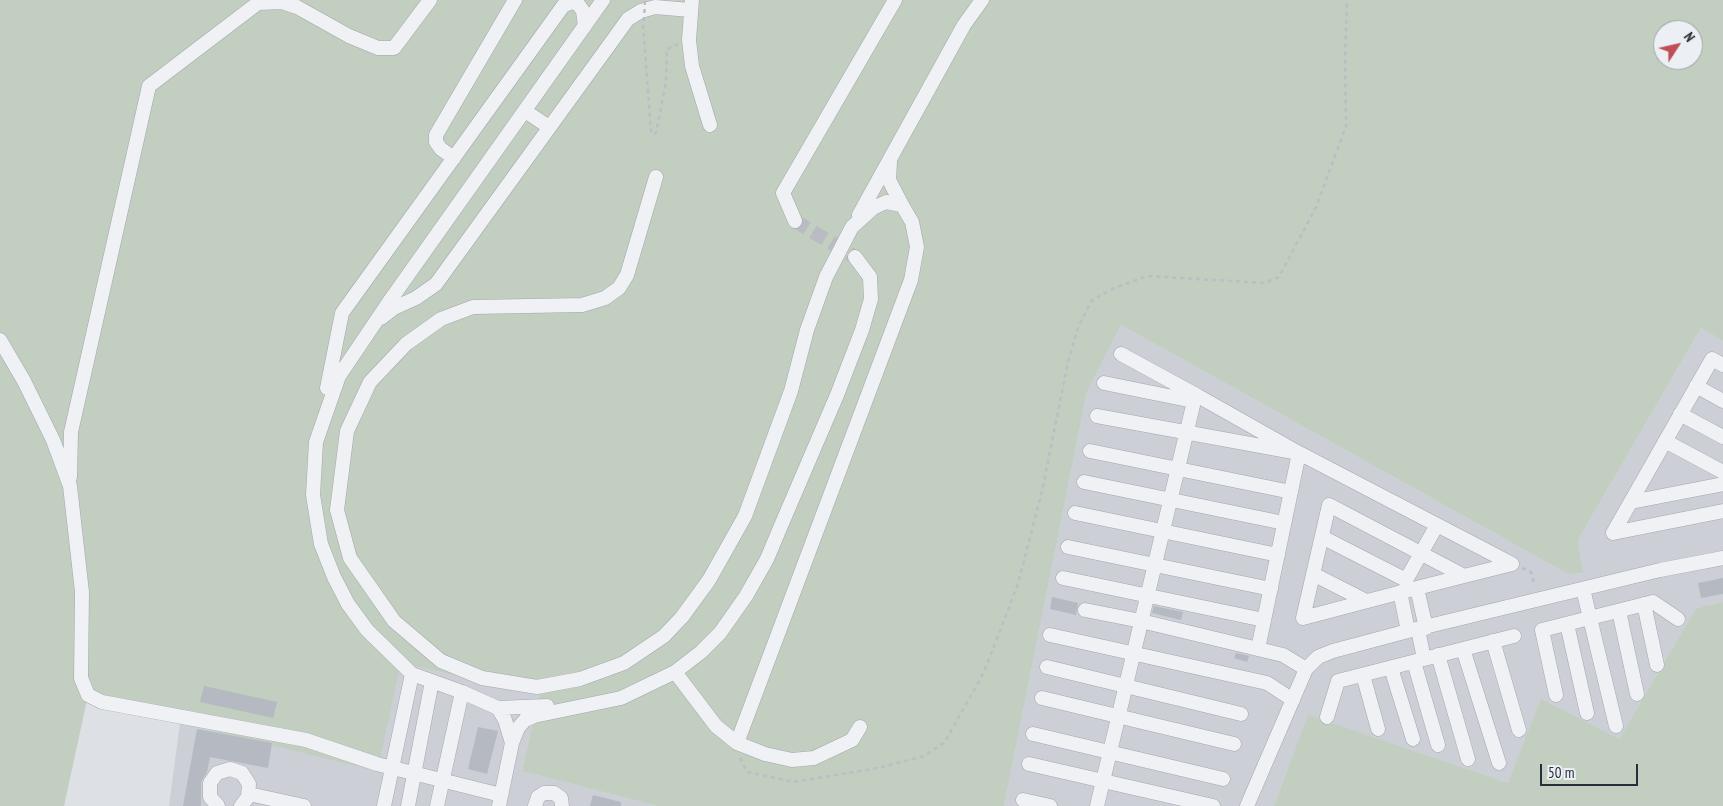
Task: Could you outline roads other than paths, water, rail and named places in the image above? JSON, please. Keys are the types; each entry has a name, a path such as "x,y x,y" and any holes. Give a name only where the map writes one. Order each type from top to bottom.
{"street":[{"path":"430,0 394,48 378,48 349,36 300,3 258,3 150,86 71,432 70,486 82,592 81,678 88,695 102,702 306,740 377,764 442,781 500,800 512,743 518,728 524,720 534,716 621,698 675,672 701,652 720,633 746,596 780,528 837,395 862,330 871,298 870,277 855,257"},
{"path":"454,158 441,149 436,142 436,135 515,0"},
{"path":"316,442 339,376 603,0"},
{"path":"794,221 783,193 895,0"},
{"path":"656,176 627,275 619,288 605,298 582,305 473,307 441,319 406,344 370,382 347,431 337,510 350,558 394,621 441,661 482,678 537,687 580,679 624,663 664,636 682,617 709,580 745,516 791,391 807,330 826,277 964,25 982,0"},
{"path":"566,709 551,706 498,708 462,692 412,674 366,630 348,604 334,577 321,544 313,495 319,417 330,377 342,313 562,6 571,2 578,4 584,11 585,26"},
{"path":"375,323 394,308 416,298 436,284 628,19 641,11 655,7 691,5 688,40 692,66 710,126"},
{"path":"525,111 549,127"},
{"path":"737,743 911,280 917,247 912,222 889,180 890,160"},
{"path":"852,227 873,208 886,202 902,205"},
{"path":"0,340 24,381 53,440 70,486"},
{"path":"1121,354 1196,398 1512,564 1464,576 1407,587 1366,601 1303,618 1329,505 1464,576"},
{"path":"1723,365 1712,359 1613,533 1723,511"},
{"path":"1104,383 1196,398"},
{"path":"1696,386 1723,401"},
{"path":"1097,806 1177,468 1196,398"},
{"path":"1680,414 1723,437"},
{"path":"1097,416 1299,453"},
{"path":"1665,441 1723,472"},
{"path":"1090,451 1291,492"},
{"path":"1258,649 1299,453"},
{"path":"1084,482 1284,524"},
{"path":"1631,502 1723,484"},
{"path":"1075,513 1278,555"},
{"path":"1437,525 1421,553 1407,587 1417,630 1419,660 1438,745"},
{"path":"1322,537 1407,587"},
{"path":"1068,547 1271,589"},
{"path":"1247,806 1306,669 1318,657 1333,651 1582,589 1660,570 1723,558"},
{"path":"1313,574 1366,601"},
{"path":"1063,578 1264,620"},
{"path":"1582,589 1616,726"},
{"path":"1556,695 1542,630 1653,602 1678,619"},
{"path":"1644,604 1657,665"},
{"path":"1085,610 1140,621 1282,655 1306,669"},
{"path":"1619,611 1637,694"},
{"path":"1567,624 1587,713"},
{"path":"1050,636 1267,684 1293,700"},
{"path":"1327,717 1338,681 1514,636"},
{"path":"1493,641 1519,730"},
{"path":"1463,649 1499,763"},
{"path":"1438,656 1468,760"},
{"path":"1047,667 1242,714"},
{"path":"1391,668 1414,739"},
{"path":"675,672 716,726 737,743 765,754 792,760 814,758 852,740 860,727"},
{"path":"384,806 412,674"},
{"path":"1363,675 1378,729"},
{"path":"408,806 432,682"},
{"path":"437,806 462,692"},
{"path":"1042,698 1234,744"},
{"path":"498,708 505,720 512,743"},
{"path":"1033,734 1223,779"},
{"path":"1029,764 1213,806"},
{"path":"218,806 210,797 210,783 217,772 230,769 242,773 249,784 249,794 241,806"},
{"path":"535,806 538,798 544,793 554,793 561,798 562,806"},
{"path":"249,794 304,806"},
{"path":"1022,800 1050,806"}],"tunnel":[{"path":"795,221 855,257"}]}
